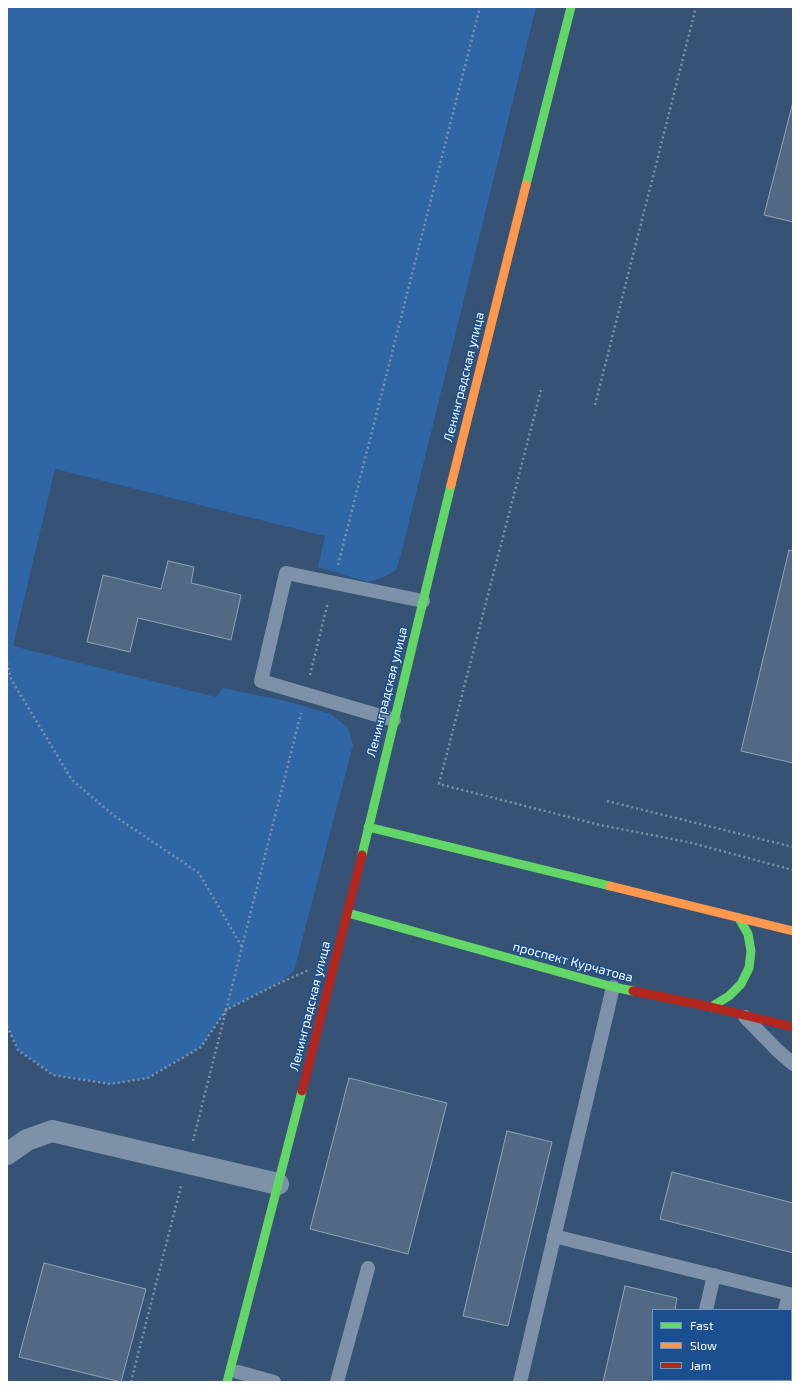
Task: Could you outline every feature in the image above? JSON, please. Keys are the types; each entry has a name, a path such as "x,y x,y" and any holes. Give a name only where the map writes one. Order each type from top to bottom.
{"street":[{"name":"Ленинградская улица","path":"227,1382 332,971 351,914 394,720 480,364 571,7"},
{"path":"575,7 371,828 793,931"},
{"path":"237,1377 351,914"},
{"name":"проспект Курчатова","path":"351,914 613,987 711,1007 793,1027"},
{"path":"711,1007 729,996 741,984 749,968 751,951 748,934 739,918"},
{"path":"7,1154 27,1140 52,1131 278,1184"}],"lane":[{"path":"394,720 261,681 286,572 423,601"},
{"path":"520,1382 613,987"},
{"path":"743,1015 793,1064"},
{"path":"554,1236 791,1295 785,1309"},
{"path":"336,1382 368,1268"},
{"path":"706,1309 714,1275"},
{"path":"237,1377 274,1382"}],"path":[{"path":"595,405 696,7"},
{"path":"541,390 439,784 600,825 688,842 793,870"},
{"path":"7,663 11,679 72,780 113,815 199,873 242,947"},
{"path":"607,801 793,847"},
{"path":"7,1026 18,1050 53,1075 110,1084 148,1078 201,1048 226,1010 312,968 332,971"}],"shaded area":[{"path":"7,7 536,7 396,570 384,577 368,582 318,567 325,536 55,469 13,646 216,697 223,688 285,701 331,714 348,728 353,745 294,971 277,984 226,1010 201,1047 148,1078 110,1084 53,1075 18,1050 7,1026"}],"building":[{"path":"793,102 793,222 764,215"},
{"path":"789,550 793,551 793,763 741,751"},
{"path":"168,561 194,567 191,583 241,595 231,640 138,618 130,652 87,642 103,575 161,589"},
{"path":"349,1078 447,1103 408,1254 310,1229"},
{"path":"507,1131 552,1142 508,1326 463,1316"},
{"path":"672,1172 793,1203 793,1253 660,1219"},
{"path":"44,1263 146,1289 121,1382 19,1357"},
{"path":"625,1286 677,1298 675,1309 652,1309 652,1381 658,1382 603,1382"}],"traffic: fast":[{"path":"526,185 571,7"},
{"path":"362,855 451,485"},
{"path":"368,827 610,886"},
{"path":"348,913 613,987 633,991"},
{"path":"711,1007 729,996 741,984 749,968 751,951 748,934 739,918"},
{"path":"227,1382 302,1091"}],"traffic: slow":[{"path":"451,485 526,185"},
{"path":"610,886 793,931"}],"traffic: jam":[{"path":"302,1091 362,855"},
{"path":"633,991 711,1007 793,1027"}]}
